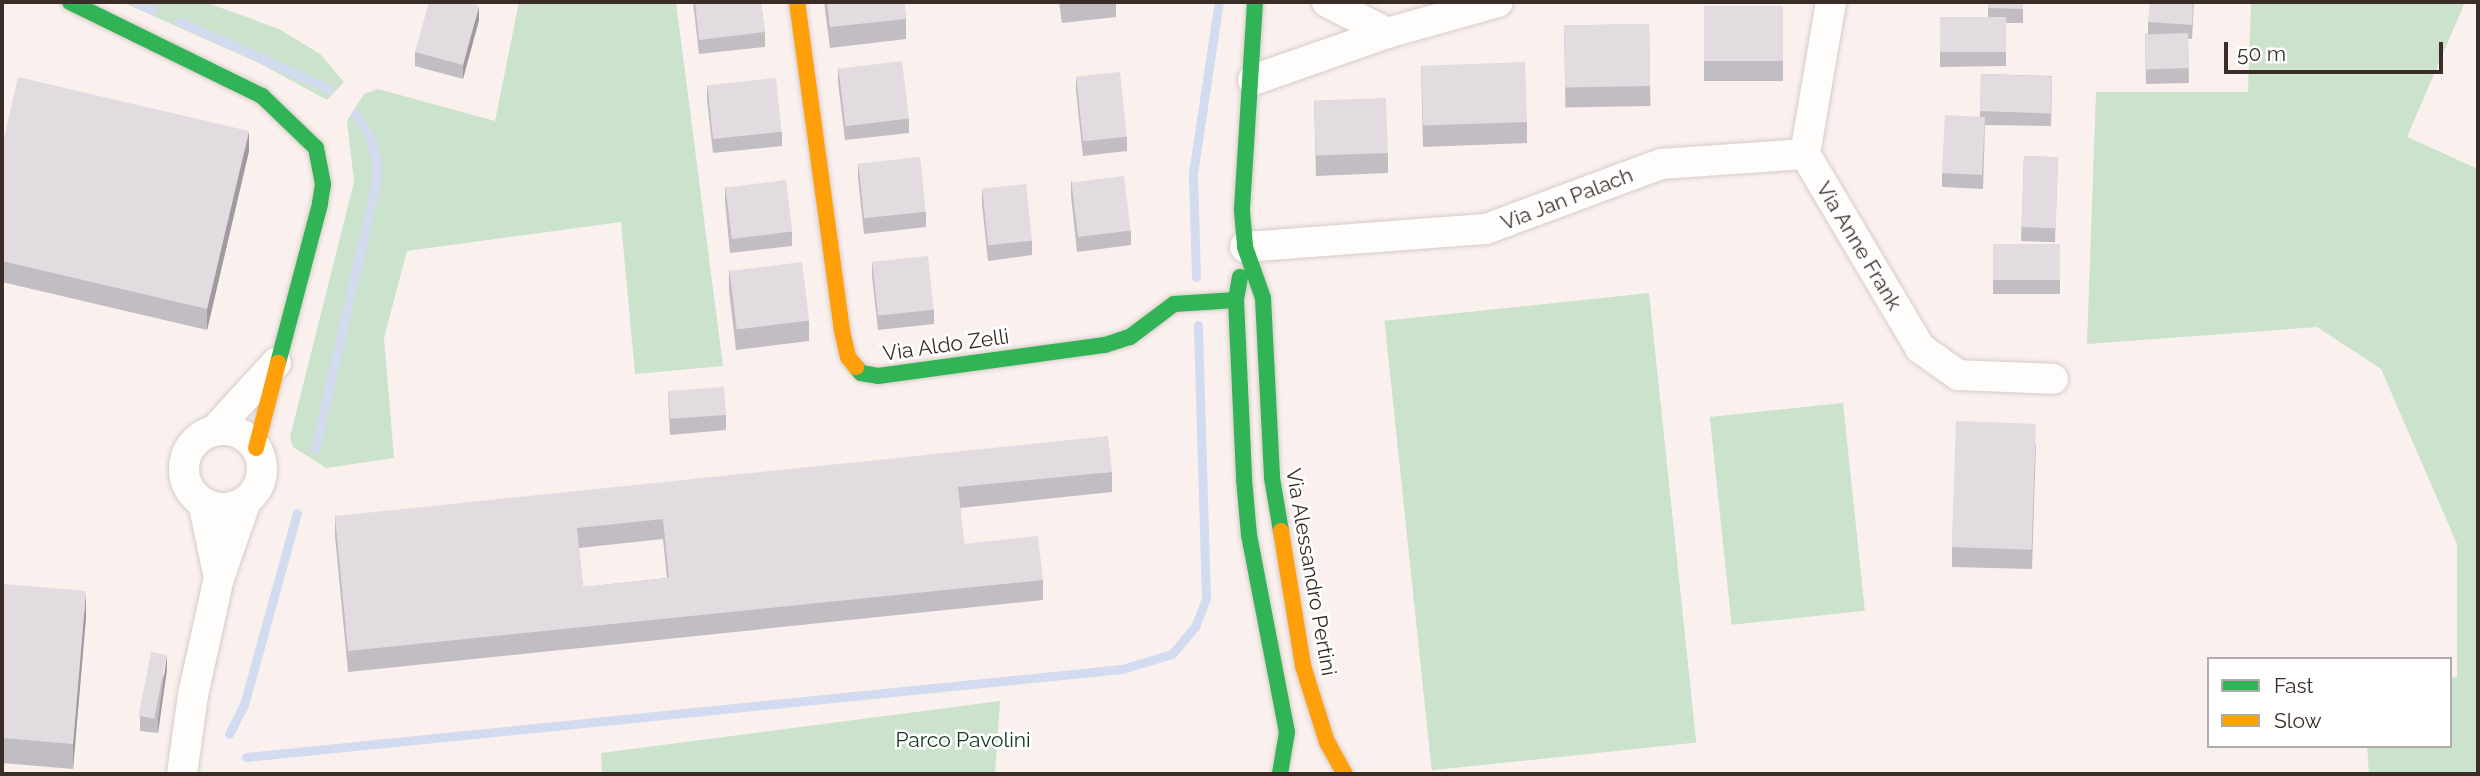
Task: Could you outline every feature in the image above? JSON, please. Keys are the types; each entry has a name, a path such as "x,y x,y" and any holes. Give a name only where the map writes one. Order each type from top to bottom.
{"street":[{"name":"Via Aldo Zelli","path":"797,2 842,331 848,357 861,373 878,376 1105,345 1130,337 1174,304 1236,300"},
{"name":"Via Alessandro Pertini","path":"1255,2 1253,80 1241,172 1245,247 1236,300 1249,536 1288,747 1280,774"},
{"path":"1327,2 1387,33"},
{"path":"1253,80 1387,33 1498,2"},
{"path":"1805,154 1831,2"},
{"path":"67,3 262,96 299,127 316,148 323,184 256,448 261,478 246,501 219,578 193,695 183,774"},
{"name":"Via Alessandro Pertini","path":"1253,80 1273,28"},
{"name":"Via Jan Palach","path":"1245,247 1486,229 1661,164 1805,154"},
{"name":"Via Anne Frank","path":"1805,154 1920,348 1958,375 2053,379"},
{"name":"Via Alessandro Pertini","path":"1245,247 1263,298 1272,478 1301,653 1327,742 1345,774"},
{"path":"246,501 217,507 203,502 188,486 184,467 190,448 214,431 276,363"},
{"path":"214,431 238,433 256,448"},
{"path":"203,502 219,578"},
{"path":"1324,767 1345,774"}],"green space":[{"path":"122,2 205,2 279,29 320,54 344,82 327,100 259,63"},
{"path":"519,2 676,2 723,366 635,374 621,222 407,251 384,338 394,458 326,468 293,447 290,437 354,182 347,121 364,94 378,89 495,121"},
{"path":"2251,2 2465,2 2407,137 2478,169 2478,774 2369,774 2367,748 2452,748 2452,678 2457,677 2457,544 2381,369 2317,327 2087,344 2096,92 2248,92"},
{"path":"1649,293 1696,743 1432,770 1384,321"},
{"path":"1843,403 1865,611 1732,625 1710,417"},
{"name":"Parco Pavolini","path":"1000,701 995,774 602,774 601,753"}],"building":[{"path":"429,2 466,2 479,6 463,65 415,52"},
{"path":"695,2 761,2 765,32 699,40"},
{"path":"827,2 904,2 906,19 830,27"},
{"path":"1988,2 2023,2 2023,9 1988,8"},
{"path":"2150,2 2193,2 2192,25 2148,22"},
{"path":"1704,6 1783,6 1783,61 1704,61"},
{"path":"1940,17 2006,17 2006,52 1940,52"},
{"path":"1649,24 1650,86 1565,87 1564,25"},
{"path":"2188,33 2189,68 2146,69 2145,35"},
{"path":"902,61 909,119 846,126 838,69"},
{"path":"1525,62 1527,122 1423,126 1421,66"},
{"path":"1120,72 1127,137 1083,141 1076,77"},
{"path":"1981,74 2052,76 2051,113 1980,111"},
{"path":"18,77 249,131 207,309 2,261 2,147"},
{"path":"776,78 782,132 713,139 707,85"},
{"path":"1386,98 1388,153 1316,155 1314,101"},
{"path":"1945,115 1985,117 1982,175 1942,173"},
{"path":"2024,156 2058,157 2056,228 2022,227"},
{"path":"920,157 926,212 864,218 858,163"},
{"path":"1124,176 1131,231 1078,237 1071,182"},
{"path":"786,180 792,232 732,239 725,187"},
{"path":"1026,184 1032,241 988,245 982,189"},
{"path":"1993,244 2060,244 2060,280 1993,280"},
{"path":"928,256 934,310 878,316 872,262"},
{"path":"802,262 809,321 737,329 730,271"},
{"path":"724,387 726,415 670,419 668,391"},
{"path":"1956,421 2036,424 2032,550 1952,547"},
{"path":"1108,436 1112,472 958,487 964,544 1038,536 1043,580 348,651 335,516","holes":["663,519 669,578 583,587 577,528"]},
{"path":"2,584 86,591 73,744 2,738"},
{"path":"151,652 167,655 154,719 139,716"}],"waterway":[{"path":"135,2 153,10"},
{"path":"1196,277 1193,173 1219,2"},
{"path":"179,21 329,89"},
{"path":"315,449 376,183 376,160 369,136 356,114"},
{"path":"246,757 1122,669 1172,654 1195,627 1206,599 1198,325"},
{"path":"229,734 244,705 297,513"}],"traffic: fast":[{"path":"70,2 262,96 316,148 323,184 320,204 278,363"},
{"path":"1255,2 1242,211 1245,247 1263,298 1272,478 1281,531"},
{"path":"1240,277 1236,300 1244,479 1249,535 1287,732 1280,774"},
{"path":"856,367 861,373 878,376 1105,345 1130,337 1174,304 1236,300"}],"traffic: slow":[{"path":"797,2 842,331 848,357 856,367"},
{"path":"256,448 278,363"},
{"path":"1281,531 1303,666 1327,742 1345,774"}]}
